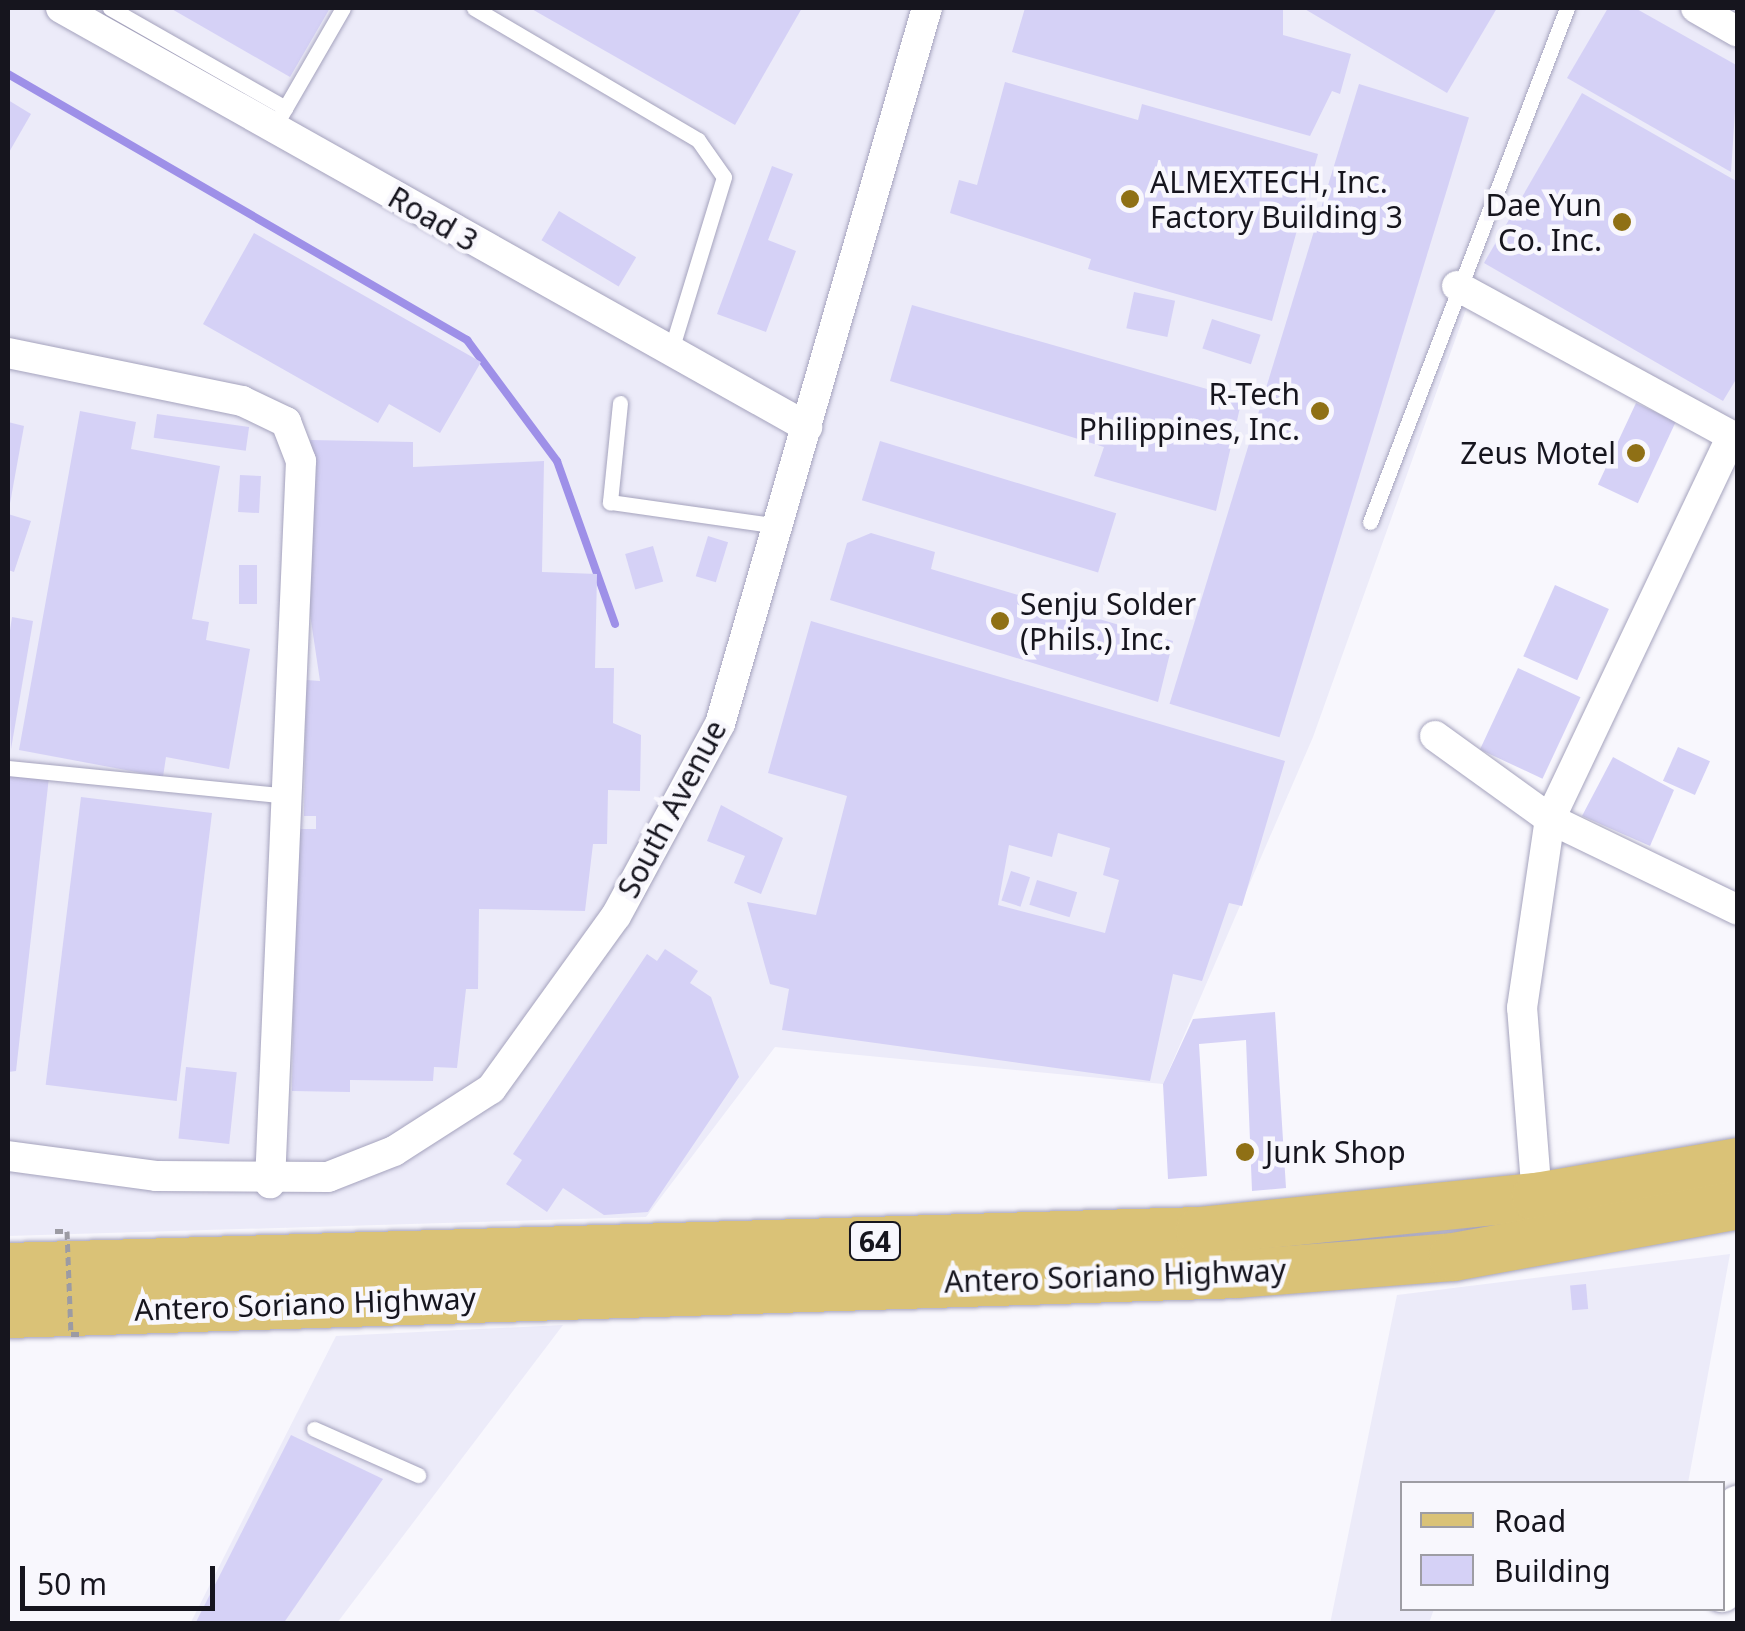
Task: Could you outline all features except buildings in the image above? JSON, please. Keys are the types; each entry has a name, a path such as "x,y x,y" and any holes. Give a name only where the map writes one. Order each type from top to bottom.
{"main road":[{"name":"Antero Soriano Highway","path":"8,1314 1237,1274 1540,1220 1738,1162"},
{"name":"Antero Soriano Highway","path":"8,1267 1540,1220 1738,1206"},
{"path":"1725,1575 1738,1506"}],"street":[{"name":"Road 3","path":"61,8 279,118 670,354 807,426"},
{"name":"South Avenue","path":"8,1156 270,1182 328,1177 394,1151 490,1089 616,916 720,724 928,8"},
{"path":"1696,8 1738,32"},
{"path":"1457,286 1735,438 1550,819 1522,1008 1540,1220"},
{"path":"8,353 242,401 286,422 302,461 270,1182"},
{"path":"1435,736 1550,819 1738,910"}],"lane":[{"path":"110,8 279,118 343,8"},
{"path":"474,8 698,140 724,177 670,354"},
{"path":"1370,522 1457,286 1567,8"},
{"path":"620,403 610,502 778,526"},
{"path":"8,768 287,796"},
{"path":"314,1429 418,1475"}],"path":[{"path":"55,1231 66,1231 71,1334 84,1334"}],"shaded area":[{"path":"8,8 1737,8 1737,443 1473,290 1313,737 1163,1084 775,1047 646,1217 8,1236"},
{"path":"1730,1254 1688,1481 1400,1481 1400,1611 1433,1611 1429,1623 1330,1624 1397,1295"},
{"path":"563,1325 337,1623 190,1624 336,1336"}],"waterway":[{"path":"8,74 467,340 557,461 615,624"}],"place":[{"name":"ALMEXTECH, Inc. Factory Building 3","path":"1130,199"},
{"name":"Dae Yun Co. Inc.","path":"1622,222"},
{"name":"R-Tech Philippines, Inc.","path":"1320,411"},
{"name":"Zeus Motel","path":"1636,453"},
{"name":"Senju Solder (Phils.) Inc.","path":"1000,621"},
{"name":"Junk Shop","path":"1245,1152"}]}
